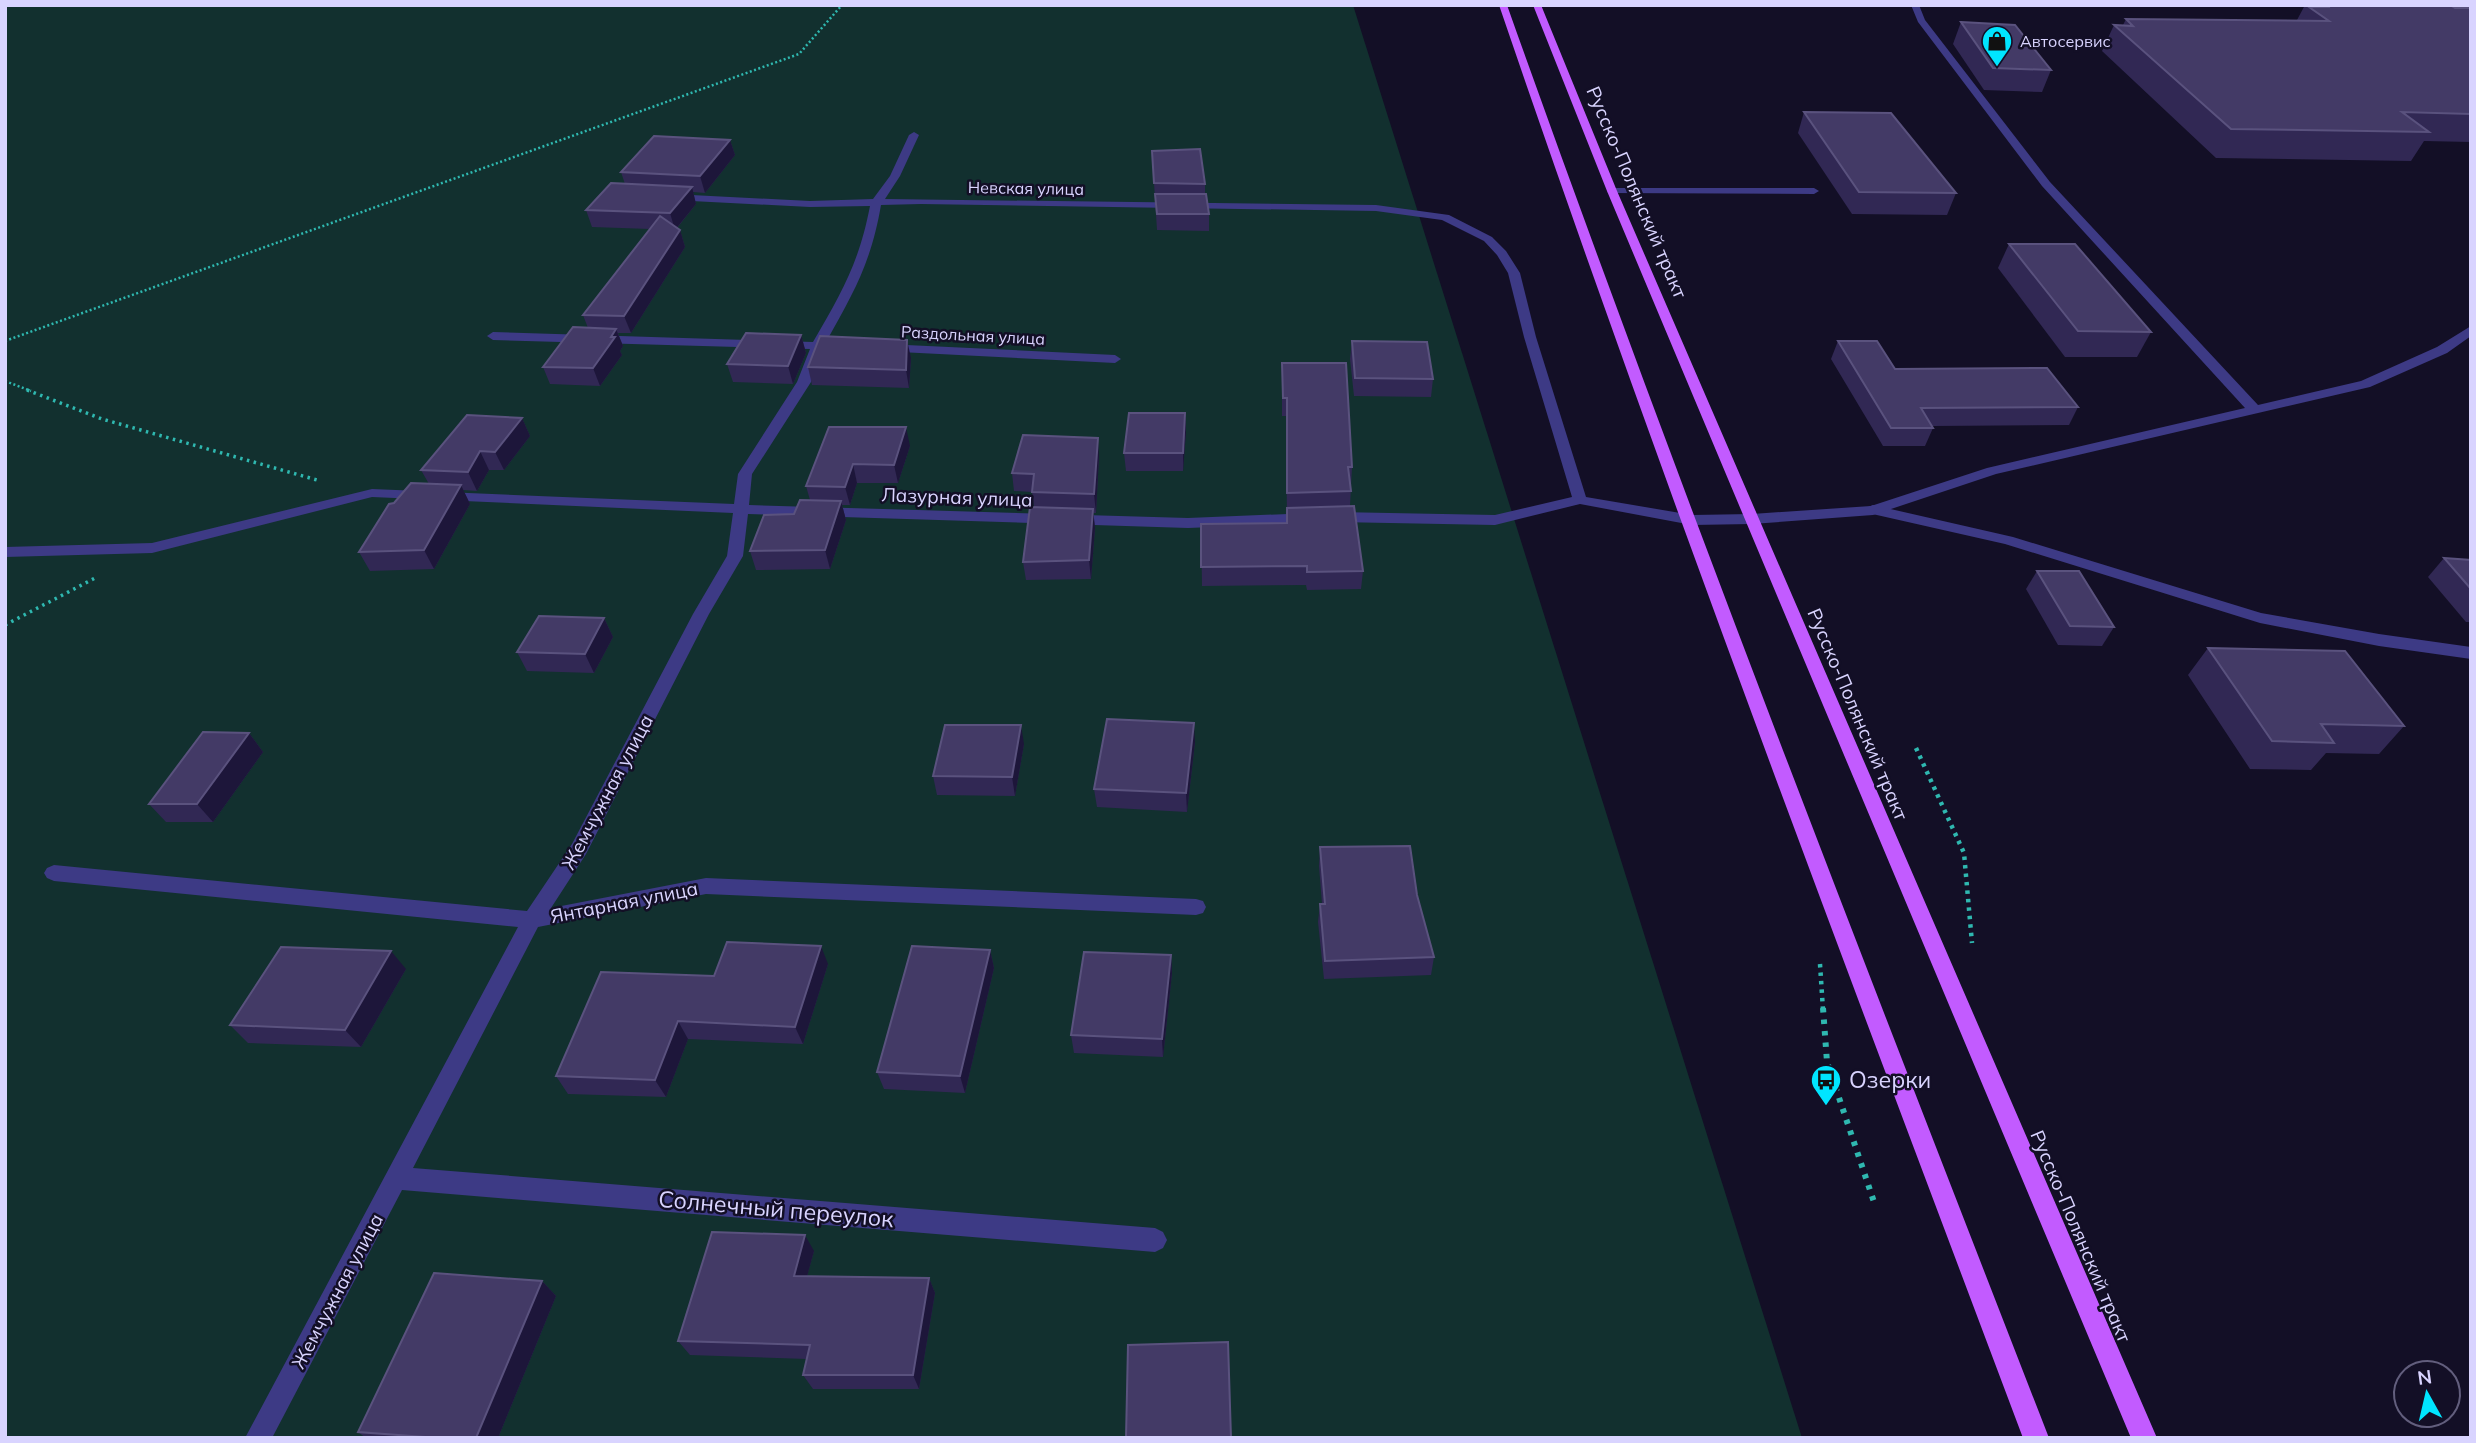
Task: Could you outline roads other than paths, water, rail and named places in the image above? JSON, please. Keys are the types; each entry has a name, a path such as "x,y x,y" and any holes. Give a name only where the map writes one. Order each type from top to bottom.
{"main road":[{"path":"1503,5 1568,192 1692,520 1846,941 2036,1438"},
{"name":"Русско-Полянский тракт","path":"1537,5 1612,191 2144,1438"}],"street":[{"path":"1914,5 1921,20 2046,184 2254,409"},
{"name":"Жемчужная улица","path":"258,1438 532,920 579,849 701,614 735,556 745,474 804,382 818,345 854,281 868,246 876,203 895,176 914,135"},
{"path":"1612,191 1814,191"},
{"name":"Невская улица","path":"660,196 810,204 921,201 1376,208 1445,217 1488,239 1502,253 1514,273 1530,337 1580,500"},
{"path":"1580,500 1692,520 1752,519 1873,510 1992,471 2365,384 2442,350 2471,330"},
{"path":"493,336 845,346"},
{"name":"Раздольная улица","path":"873,348 1115,359"},
{"name":"Лазурная улица","path":"5,552 152,548 372,493 1188,523 1336,517 1495,520 1580,500"},
{"path":"1873,510 2008,540 2260,618 2379,640 2471,653"},
{"name":"Янтарная улица","path":"54,873 532,920 706,886 1196,906"},
{"name":"Солнечный переулок","path":"396,1178 1155,1240"}],"place":[{"name":"Автосервис","path":"1997,68"},
{"name":"Озерки","path":"1826,1107"}]}
